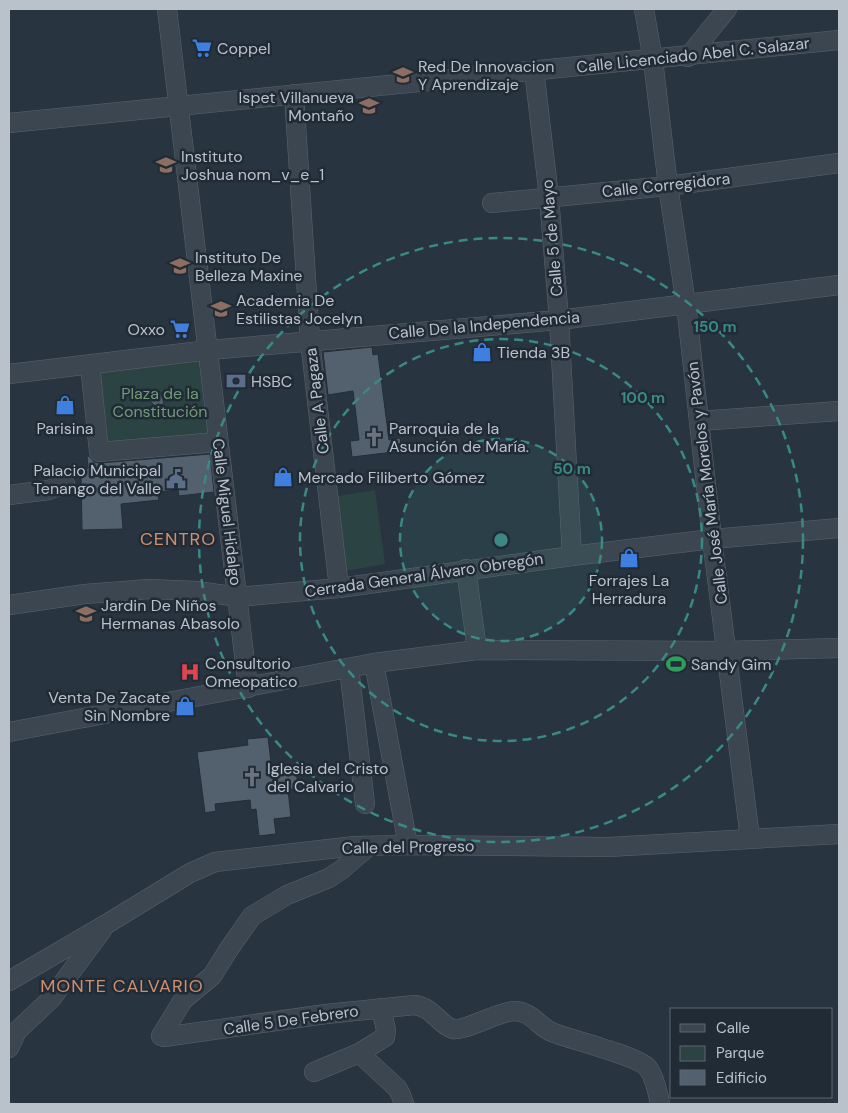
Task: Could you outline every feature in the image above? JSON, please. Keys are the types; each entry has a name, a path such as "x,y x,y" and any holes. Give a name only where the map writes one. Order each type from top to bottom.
{"street":[{"name":"Calle Miguel Hidalgo","path":"167,9 248,688"},
{"name":"Calle José María Morelos y Pavón","path":"644,9 653,60 668,186 686,304 712,539 750,838"},
{"path":"688,56 727,9"},
{"name":"Calle Licenciado Abel C. Salazar","path":"9,123 839,40"},
{"name":"Calle 5 de Mayo","path":"534,70 549,197 559,320 572,556"},
{"name":"Calle A Pagaza","path":"294,94 310,341 339,588"},
{"name":"Calle Corregidora","path":"492,204 668,186 839,163"},
{"name":"Calle De la Independencia","path":"9,374 209,350 559,320 839,285"},
{"path":"90,365 99,452 218,442"},
{"path":"699,421 839,411"},
{"path":"9,495 49,490 66,484"},
{"name":"Cerrada General Álvaro Obregón","path":"9,605 85,594 149,589 197,591 238,597 339,588 466,569 712,539 839,528"},
{"path":"466,569 477,650"},
{"path":"9,732 374,663 477,650 726,651 839,648"},
{"path":"374,663 408,845"},
{"path":"349,668 365,804"},
{"name":"Calle del Progreso","path":"9,981 190,874 215,862 344,847 408,845 608,848 839,834"},
{"name":"Calle 5 De Febrero","path":"369,846 329,878 288,895 252,916 228,949 212,976 183,1000 161,1036 401,1006 422,1006 454,1029 459,1029 494,1016 516,1011 530,1015 545,1030 583,1041 637,1062 647,1068 658,1090 660,1104"},
{"path":"9,1048 17,1031 51,999 105,925"},
{"path":"314,1072 359,1053 385,1037 386,1030 381,1008"},
{"path":"359,1053 391,1082 401,1095 404,1104"}],"green space":[{"name":"Plaza de la Constitución","path":"202,356 211,437 101,449 93,368"},
{"path":"375,490 385,564 340,572 333,497"}],"building":[{"path":"372,347 373,355 378,354 389,440 400,438 402,451 352,457 350,441 359,440 353,391 328,395 323,352"},
{"path":"159,392 164,404 155,406 151,402 149,394"},
{"path":"210,454 214,492 179,496 178,490 158,492 159,500 121,504 123,529 82,530 81,473 88,468 87,456 94,462 100,463"},
{"path":"268,737 272,770 296,767 298,788 288,790 291,817 274,819 276,834 259,836 256,809 251,810 250,800 215,804 216,811 205,813 197,752 248,745 247,739"}],"place":[{"name":"Coppel","path":"202,48"},
{"name":"Red De Innovacion Y Aprendizaje","path":"403,75"},
{"name":"Ispet Villanueva Montaño","path":"369,106"},
{"name":"Instituto Joshua nom_v_e_1","path":"166,165"},
{"name":"Instituto De Belleza Maxine","path":"180,266"},
{"name":"Academia De Estilistas Jocelyn","path":"221,309"},
{"name":"Oxxo","path":"180,329"},
{"name":"Tienda 3B","path":"482,352"},
{"name":"HSBC","path":"236,381"},
{"name":"Parisina","path":"65,405"},
{"name":"Parroquia de la Asunción de María.","path":"374,437"},
{"name":"Mercado Filiberto Gómez","path":"283,477"},
{"name":"Palacio Municipal Tenango del Valle","path":"176,479"},
{"name":"Forrajes La Herradura","path":"629,558"},
{"name":"Jardin De Niños Hermanas Abasolo","path":"86,614"},
{"name":"Sandy Gim","path":"676,664"},
{"name":"Consultorio Omeopatico","path":"190,672"},
{"name":"Venta De Zacate Sin Nombre","path":"185,706"},
{"name":"Iglesia del Cristo del Calvario","path":"252,777"}],"district":[{"name":"CENTRO","path":"178,539"},
{"name":"MONTE CALVARIO","path":"122,986"}]}
